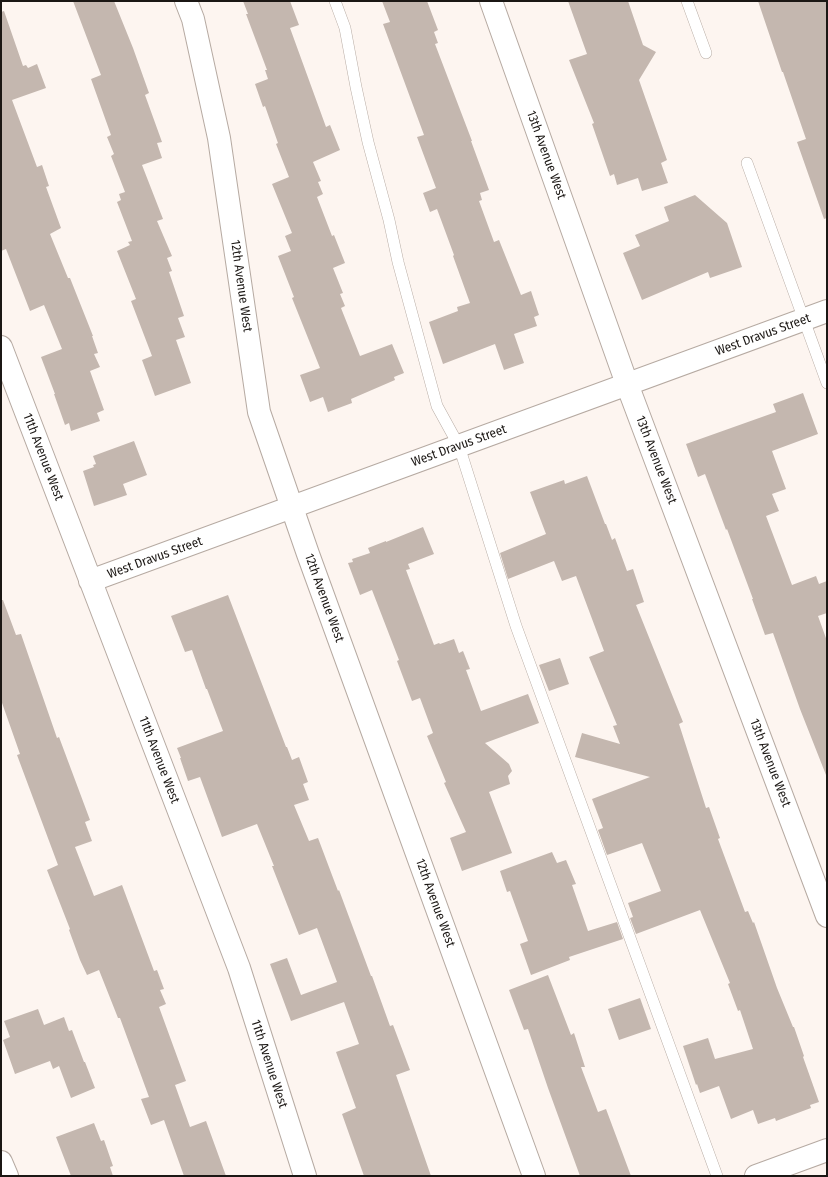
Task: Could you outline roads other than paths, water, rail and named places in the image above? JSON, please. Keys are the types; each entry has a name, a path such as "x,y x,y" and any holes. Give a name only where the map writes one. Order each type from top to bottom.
{"street":[{"name":"12th Avenue West","path":"186,1 193,19 219,138 259,412 534,1176"},
{"name":"13th Avenue West","path":"492,1 627,384 827,916"},
{"name":"West Dravus Street","path":"90,581 827,311"},
{"name":"11th Avenue West","path":"1,348 239,968 305,1176"},
{"path":"756,1176 827,1150"},
{"path":"1,1162 7,1176"}],"lane":[{"path":"335,1 345,28 368,142 437,406 459,446 516,626 717,1176"},
{"path":"687,1 706,53"},
{"path":"747,163 827,382"}]}
